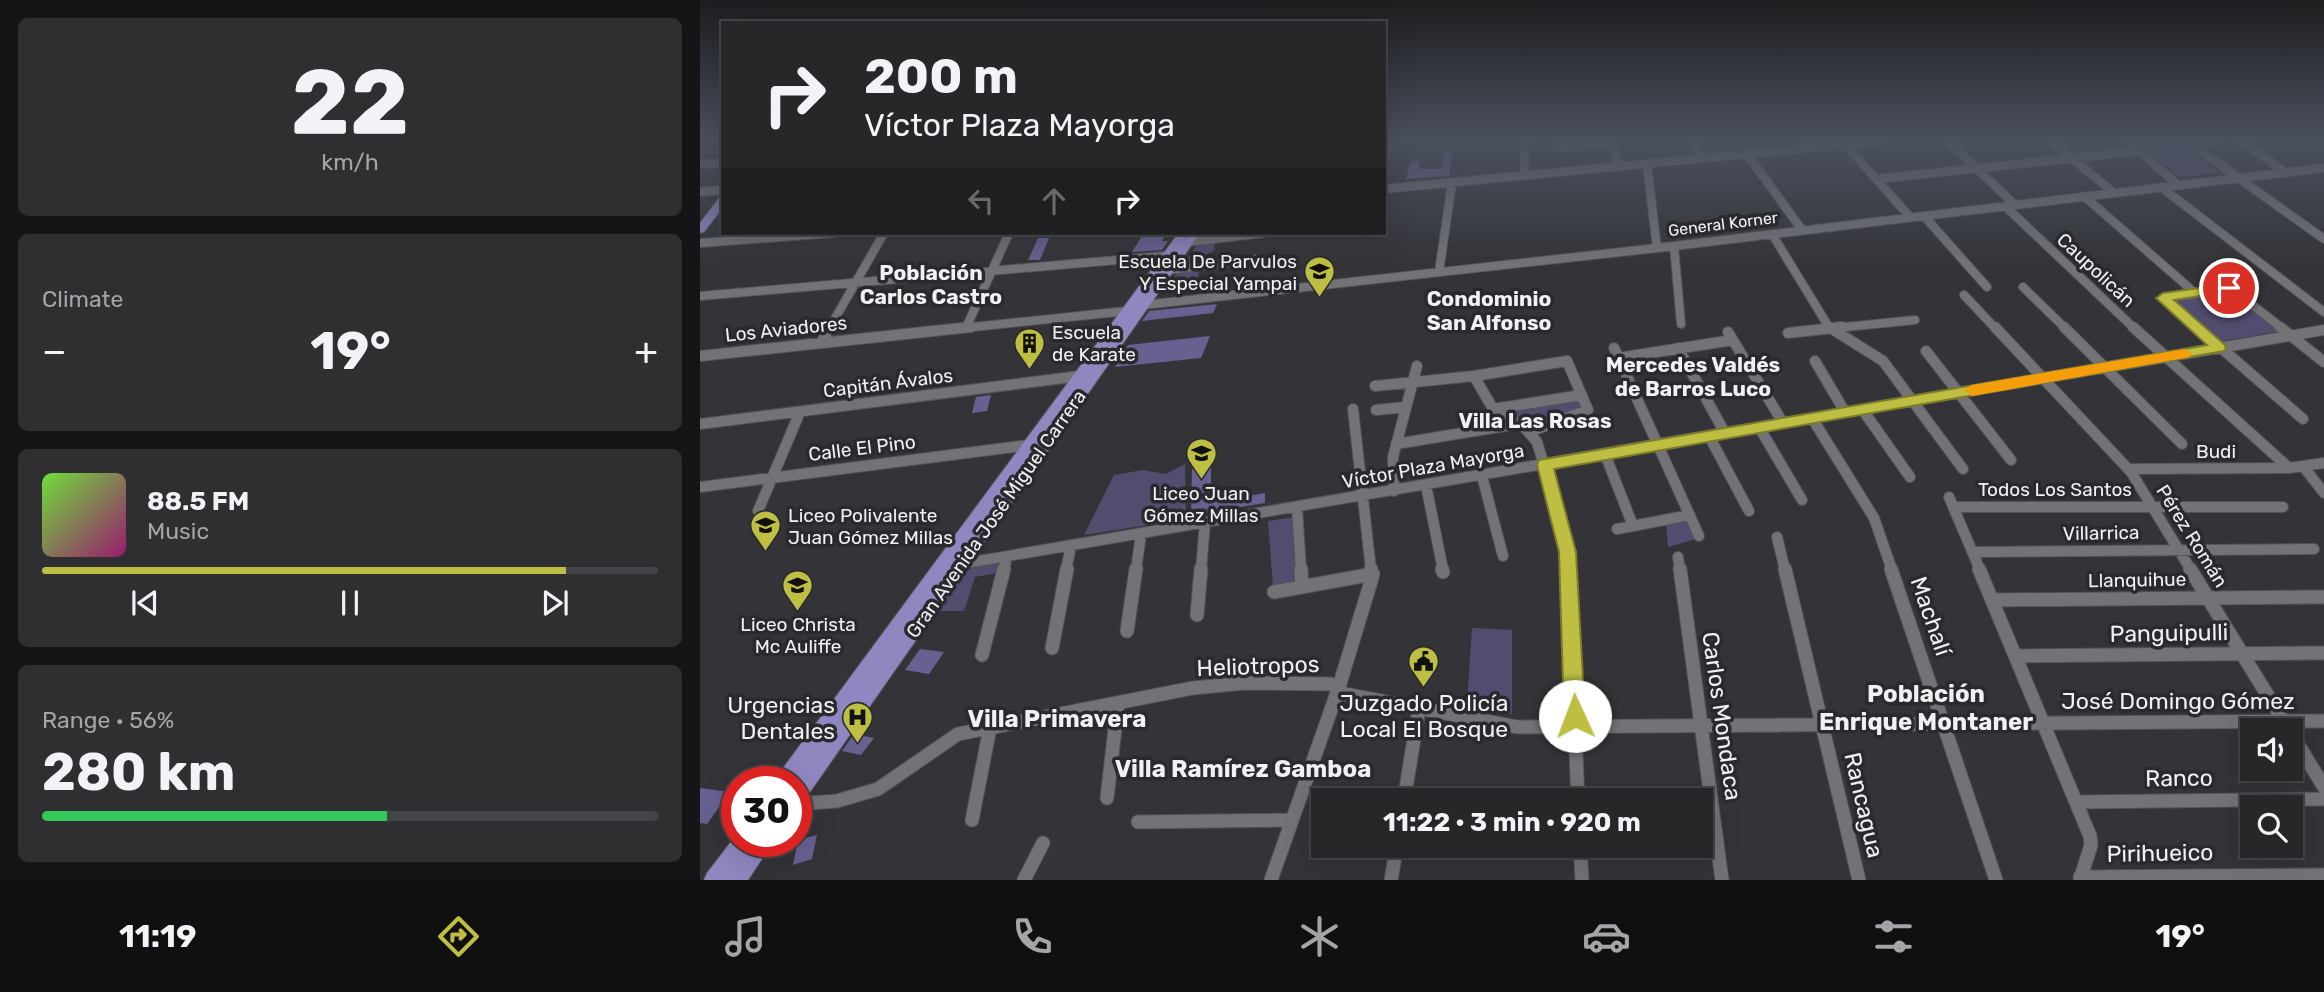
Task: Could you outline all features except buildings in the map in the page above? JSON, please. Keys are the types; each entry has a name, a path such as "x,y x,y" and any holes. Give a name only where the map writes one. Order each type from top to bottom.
{"main road":[{"path":"700,216 721,197"},
{"path":"700,230 721,198"},
{"name":"Gran Avenida José Miguel Carrera","path":"1034,449 1080,376 1127,311 1189,236"},
{"name":"Gran Avenida José Miguel Carrera","path":"812,771 957,557 1034,449 1169,270 1173,255"},
{"name":"Gran Avenida José Miguel Carrera","path":"797,766 957,557"},
{"path":"714,880 731,857"},
{"path":"736,880 752,857"}],"street":[{"path":"1386,189 1462,182"},
{"path":"1649,182 1657,248"},
{"path":"1767,182 1802,230"},
{"path":"1879,182 1910,217"},
{"name":"Caupolicán","path":"1989,182 2165,357 2289,468"},
{"path":"2101,182 2114,193"},
{"path":"2175,182 2178,185"},
{"name":"General Korner","path":"1127,311 1144,305 1657,248 2203,182"},
{"path":"2244,182 2324,239"},
{"path":"1439,272 1452,183"},
{"path":"2161,187 2324,312"},
{"path":"700,192 721,196"},
{"path":"2084,196 2194,292"},
{"path":"1924,216 1987,287"},
{"path":"1772,234 1830,329 1879,357 1963,469"},
{"path":"700,243 807,235"},
{"path":"821,343 883,235"},
{"path":"966,328 1008,235"},
{"path":"1189,236 1214,235"},
{"path":"1674,246 1681,324"},
{"path":"700,296 1173,255"},
{"path":"1169,270 1256,259"},
{"path":"2024,287 2182,444"},
{"path":"2303,419 2163,298 2229,288 2324,362"},
{"name":"Pérez Román","path":"1964,295 2128,469 2282,718"},
{"name":"Los Aviadores","path":"700,356 1127,311"},
{"path":"1788,333 1915,320"},
{"name":"Víctor Plaza Mayorga","path":"957,557 1007,556 1071,546 2324,330"},
{"path":"1699,536 1616,353 1675,349 1730,336 1783,423"},
{"path":"1675,349 1717,435 1749,511"},
{"path":"1926,351 2011,460"},
{"path":"1375,386 1474,376 1567,361 1588,410 1529,432"},
{"path":"1815,361 1844,412"},
{"path":"1394,491 1391,465 1417,366"},
{"name":"Capitán Ávalos","path":"700,424 1080,376"},
{"path":"1474,376 1493,409 1529,432 1537,442 1567,552 1578,788"},
{"path":"1493,409 1582,395"},
{"path":"1376,410 1406,407"},
{"path":"1271,880 1338,690 1373,574 1353,409"},
{"path":"1862,409 1910,477"},
{"path":"758,511 800,412"},
{"name":"Machalí","path":"1812,418 1871,512 1996,880"},
{"path":"1396,444 1517,424"},
{"path":"1759,427 1802,500"},
{"name":"Calle El Pino","path":"700,487 1034,449"},
{"path":"1605,454 1633,526"},
{"name":"Budi","path":"2128,469 2289,468 2324,463"},
{"path":"2303,467 2324,493"},
{"path":"1482,476 1503,556"},
{"path":"1426,485 1443,572"},
{"name":"Todos Los Santos","path":"1972,552 1951,502 2283,507"},
{"path":"1297,508 1302,587"},
{"path":"1617,529 1690,516"},
{"path":"1197,615 1205,523"},
{"path":"1127,631 1140,534"},
{"name":"Rancagua","path":"1777,537 1859,880"},
{"path":"1052,648 1071,546"},
{"name":"Villarrica","path":"1972,552 2314,549"},
{"path":"1972,552 2091,841 2080,878"},
{"path":"982,655 1007,556"},
{"name":"Carlos Mondaca","path":"1678,557 1722,880"},
{"path":"1275,592 1373,574"},
{"name":"Llanquihue","path":"1992,600 2324,597"},
{"name":"Panguipulli","path":"2015,656 2324,653"},
{"name":"Heliotropos","path":"812,803 872,791 898,777 949,738 1118,702 1225,684 1331,684 1345,694 1507,726 1822,725"},
{"path":"1107,798 1118,702"},
{"path":"1406,788 1419,709"},
{"name":"José Domingo Gómez","path":"2303,725 2324,721"},
{"name":"José Domingo Gómez","path":"1822,725 2043,723 2240,727"},
{"path":"972,820 990,728"},
{"name":"Pérez Román","path":"2303,753 2324,787"},
{"name":"Ranco","path":"2076,802 2324,799"},
{"path":"1138,822 1292,820"},
{"path":"1024,880 1043,843"},
{"path":"1391,880 1395,858"},
{"path":"1580,858 1581,880"},
{"name":"Pirihueico","path":"2080,878 2324,875"}],"shaded area":[{"path":"1205,235 1216,235 1214,251 1204,255 1197,280 1170,283"},
{"path":"2231,290 2281,331 2217,342 2169,300"},
{"path":"1578,397 1584,410 1533,428 1502,410"},
{"path":"1185,464 1186,519 1084,535 1114,475 1143,470 1166,474"},
{"path":"1295,517 1300,581 1273,587 1268,521"},
{"path":"1686,518 1696,539 1668,547 1666,523"},
{"path":"1004,562 1002,572 975,577 964,611 936,611 967,569"},
{"path":"1472,628 1512,630 1512,714 1467,705"}],"slow traffic":[{"path":"1972,390 2185,354"}],"place":[{"name":"Escuela De Parvulos Y Especial Yampai","path":"1320,299"},
{"name":"Escuela de Karate","path":"1029,370"},
{"name":"Liceo Juan Gómez Millas","path":"1201,481"},
{"name":"Liceo Polivalente Juan Gómez Millas","path":"765,553"},
{"name":"Liceo Christa Mc Auliffe","path":"798,612"},
{"name":"Juzgado Policía Local El Bosque","path":"1424,689"},
{"name":"Urgencias Dentales","path":"858,745"}],"district":[{"name":"Población Carlos Castro","path":"931,284"},
{"name":"Condominio San Alfonso","path":"1489,310"},
{"name":"Mercedes Valdés de Barros Luco","path":"1693,376"},
{"name":"Villa Las Rosas","path":"1535,420"},
{"name":"Población Enrique Montaner","path":"1926,708"},
{"name":"Villa Primavera","path":"1057,719"},
{"name":"Villa Ramírez Gamboa","path":"1243,769"}],"route":[{"path":"1575,716 1567,552 1545,465 2219,348 2163,298 2229,288"}]}
